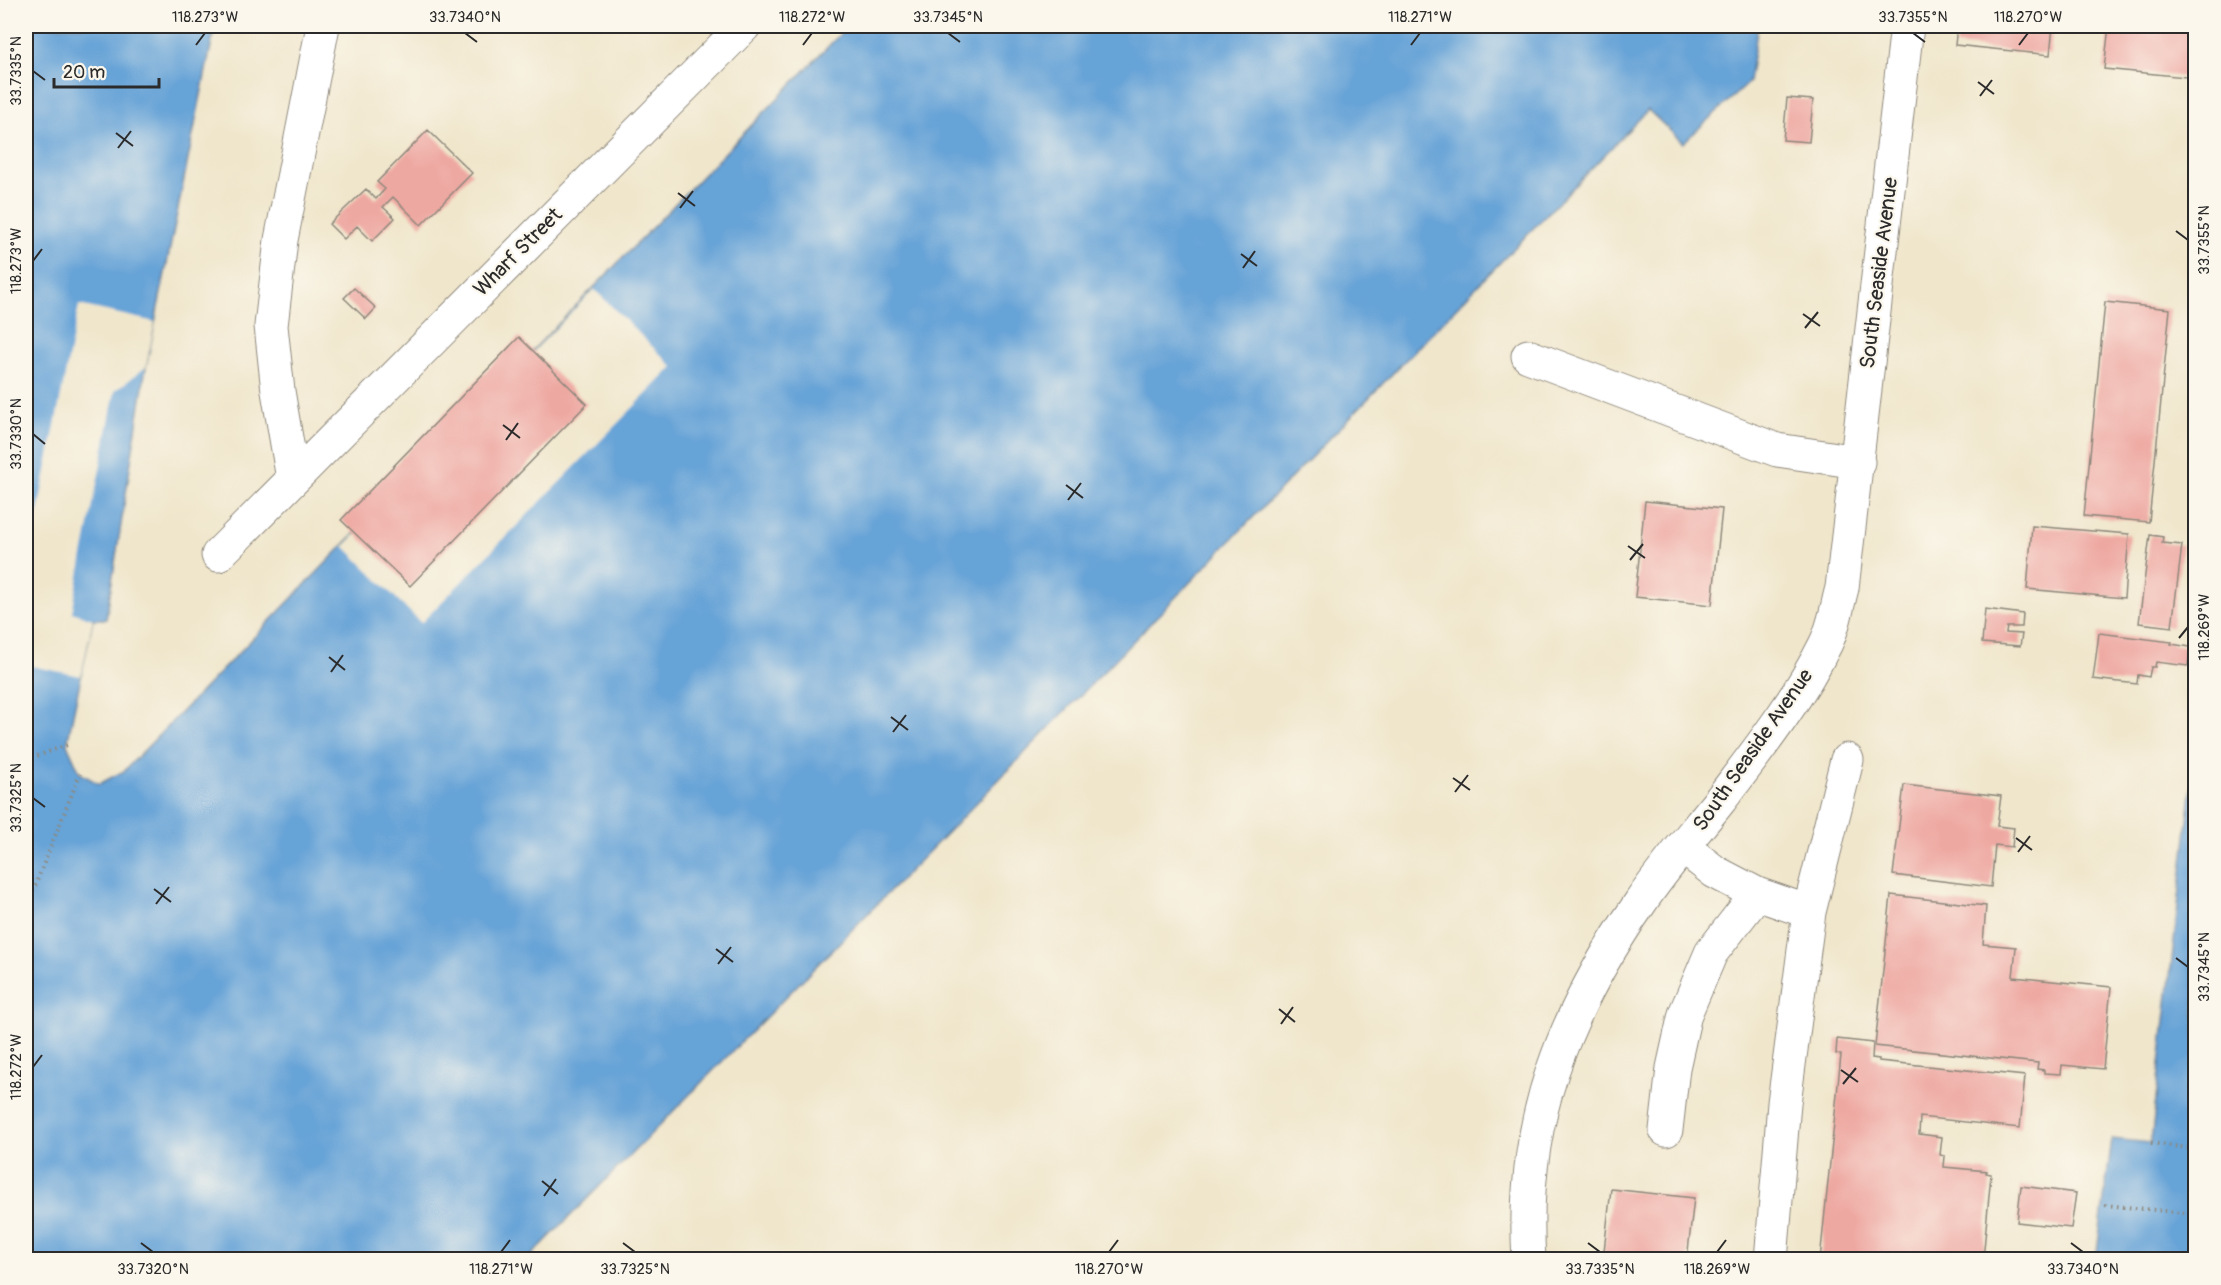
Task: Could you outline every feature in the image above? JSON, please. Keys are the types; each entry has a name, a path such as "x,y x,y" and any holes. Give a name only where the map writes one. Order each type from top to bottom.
{"street":[{"path":"293,479 278,391 271,326 281,240 323,26"},
{"name":"Wharf Street","path":"218,555 744,26"},
{"name":"South Seaside Avenue","path":"1529,1260 1528,1187 1534,1138 1544,1092 1558,1049 1592,978 1640,902 1762,744 1799,691 1826,643 1842,588 1907,26"},
{"path":"1528,356 1777,450 1858,462"},
{"path":"1771,1260 1784,1103 1809,912 1847,760"},
{"path":"1683,847 1715,872 1757,894 1809,912"},
{"path":"1666,1130 1673,1068 1689,1005 1711,953 1757,894"}],"path":[{"path":"26,760 67,745"},
{"path":"26,908 81,774"},
{"path":"2151,1143 2196,1149"},
{"path":"2104,1205 2196,1215"}],"water":[{"path":"26,26 215,26 146,367 106,619 93,619 67,744 80,773 99,784 124,771 848,26 1758,26 1749,82 1683,143 1648,110 950,830 527,1260 26,1259"},
{"path":"2195,758 2195,1259 2096,1259 2112,1139 2151,1143"}],"pier":[{"path":"594,289 673,367 421,623 344,546"},
{"path":"79,305 155,322 146,367 115,391 72,612 93,619 81,676 26,665 26,571"}],"building":[{"path":"1957,26 2053,26 2050,55 1955,45"},
{"path":"2109,26 2196,26 2196,78 2104,69"},
{"path":"1787,98 1813,100 1809,142 1783,140"},
{"path":"428,130 472,173 421,225 393,197 383,207 395,218 372,241 357,226 344,239 329,224 366,189 376,199 385,189 377,182"},
{"path":"354,288 376,308 366,319 344,298"},
{"path":"2105,302 2170,309 2149,522 2084,516"},
{"path":"519,337 587,404 410,586 341,520"},
{"path":"1645,501 1722,509 1712,605 1635,597"},
{"path":"2032,526 2129,534 2124,598 2027,589"},
{"path":"2150,535 2163,537 2162,543 2182,545 2172,627 2139,623"},
{"path":"1985,609 2023,614 2022,627 2007,627 2006,633 2022,634 2020,646 1982,643"},
{"path":"2099,633 2172,642 2171,644 2190,647 2188,666 2156,662 2155,667 2151,667 2149,677 2138,675 2137,684 2093,679"},
{"path":"1904,785 2001,796 1997,826 2014,828 2012,847 1995,845 1991,887 1893,875"},
{"path":"1891,895 1986,906 1983,944 2016,947 2013,977 2111,987 2103,1069 2062,1065 2061,1074 2044,1073 2044,1070 2037,1069 2038,1063 1875,1046"},
{"path":"1837,1039 1873,1043 1872,1058 1879,1059 1879,1061 2025,1076 2020,1128 1920,1117 1919,1134 1942,1137 1940,1155 1945,1156 1944,1167 1987,1171 1986,1173 1991,1174 1983,1260 1820,1260 1841,1055 1836,1054"},
{"path":"2021,1186 2076,1193 2071,1228 2017,1222"},
{"path":"1611,1189 1694,1198 1687,1260 1603,1260"}]}
